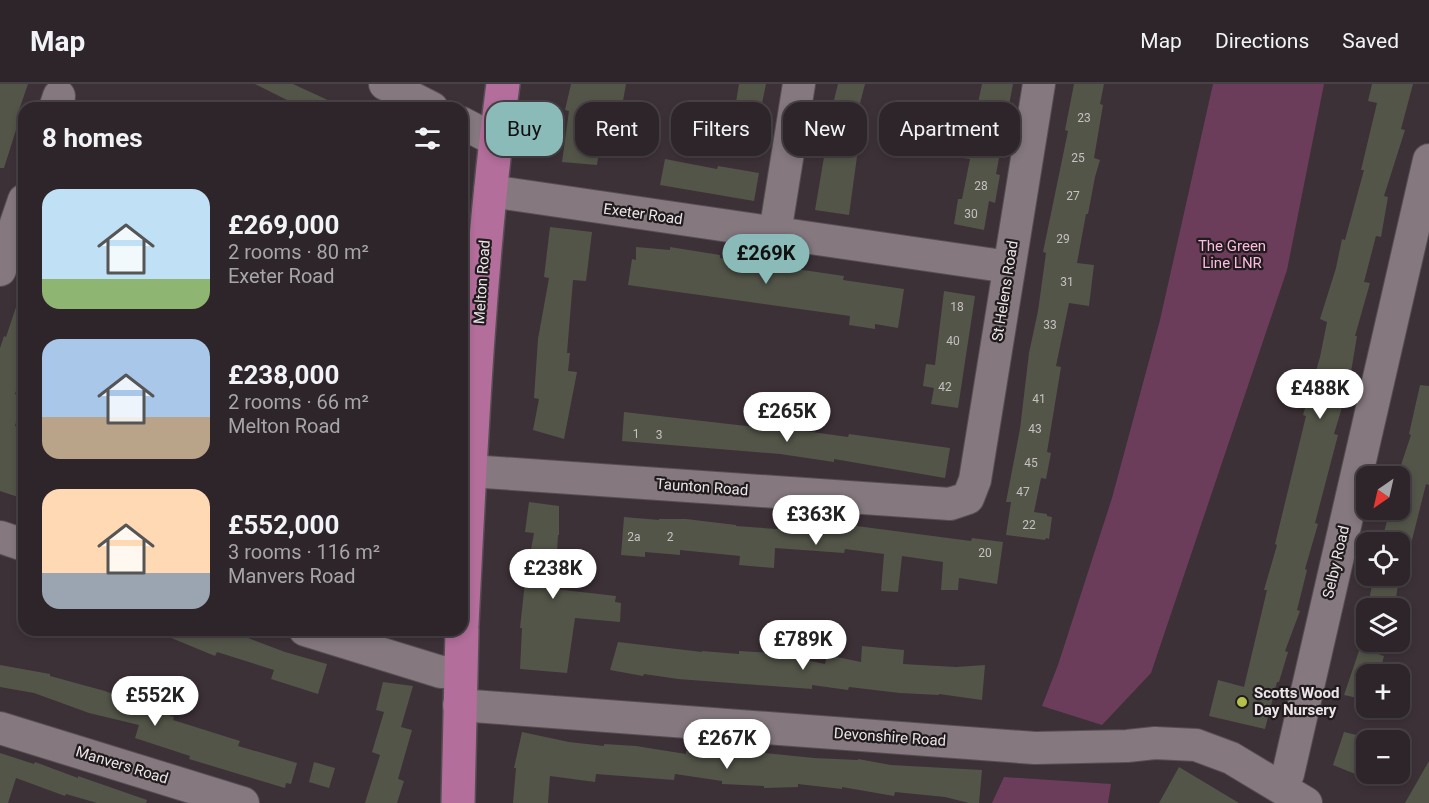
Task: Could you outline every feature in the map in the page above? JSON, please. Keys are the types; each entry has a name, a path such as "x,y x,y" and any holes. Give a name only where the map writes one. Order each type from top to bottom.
{"main road":[{"name":"Melton Road","path":"500,102 502,84"},
{"name":"Melton Road","path":"468,510 469,370 493,156"},
{"path":"458,803 462,636"}],"street":[{"path":"385,84 420,102"},
{"path":"775,233 799,84"},
{"name":"St Helens Road","path":"968,498 975,480 1039,84"},
{"path":"468,126 486,135"},
{"name":"Selby Road","path":"1280,787 1288,774 1429,160"},
{"name":"Exeter Road","path":"490,191 1009,267"},
{"path":"0,270 18,218"},
{"name":"Taunton Road","path":"470,471 951,504 968,498"},
{"path":"0,537 18,543"},
{"path":"324,636 441,672 460,671"},
{"name":"Devonshire Road","path":"459,705 1035,748 1128,746 1155,743 1196,745 1231,758 1306,803"},
{"name":"Manvers Road","path":"0,728 243,803"}],"green space":[{"name":"The Green Line LNR","path":"1213,84 1324,84 1287,270 1151,673 1102,725 1042,706 1058,665 1112,498 1160,320"},
{"path":"1004,777 1111,784 1108,803 992,803"}],"building":[{"path":"0,84 28,84 22,102 18,102 18,124 4,168 0,168"},
{"path":"255,84 293,84 332,102 291,102"},
{"path":"571,84 626,84 623,102 575,102 575,156 598,156 597,165 562,162 569,111 565,110"},
{"path":"739,84 766,84 762,102 736,102"},
{"path":"838,84 865,84 860,102 834,102"},
{"path":"982,84 1013,84 1010,102 978,102"},
{"path":"1074,84 1104,84 1100,104 1103,105 1094,158 1100,160 1088,214 1086,214 1077,263 1094,265 1089,306 1069,303 1056,366 1061,367 1047,452 1051,453 1046,479 1041,478 1034,512 1052,517 1049,539 1045,540 1006,535 1011,502 1006,502 1020,429 1029,353 1038,311 1046,253 1043,252 1068,131 1065,130"},
{"path":"1372,84 1413,84 1401,129 1405,130 1384,196 1388,197 1381,237 1376,236 1364,282 1370,283 1355,336 1357,336 1349,384 1334,434 1338,435 1315,523 1318,524 1305,569 1307,570 1297,610 1300,611 1285,651 1288,652 1279,682 1277,682 1265,729 1209,716 1218,680 1244,687 1267,590 1264,590 1277,545 1275,544 1306,416 1303,415 1320,357 1327,322 1320,319 1364,170 1361,170 1377,103 1368,101"},
{"path":"824,156 857,156 849,215 815,210"},
{"path":"999,156 996,174 1000,175 995,203 989,201 984,230 954,224 958,199 962,199 970,159 956,157"},
{"path":"665,159 717,169 718,166 759,173 754,201 660,185"},
{"path":"550,227 592,232 586,281 573,280 567,353 570,353 568,371 577,372 564,439 533,430 539,399 534,398 538,339 549,278 544,277"},
{"path":"636,247 670,250 670,247 720,255 720,258 844,276 843,280 904,289 898,328 875,324 875,329 849,325 850,316 628,285 632,259 636,260"},
{"path":"944,291 975,296 958,408 931,404 934,388 923,386 926,364 935,365"},
{"path":"18,301 18,385 15,394 18,395 18,416 15,426 18,426 18,497 0,491 0,348 4,336 6,337"},
{"path":"1420,385 1429,386 1429,485 1426,484 1410,548 1410,532 1384,532 1387,520 1410,520 1410,466 1401,466 1411,435 1409,434"},
{"path":"624,412 848,437 849,434 950,448 945,478 834,459 834,462 780,454 622,441"},
{"path":"529,502 559,506 555,589 616,596 615,602 621,603 620,622 575,618 567,673 520,669 522,628 520,628 534,533 525,532"},
{"path":"624,517 659,520 686,519 790,530 791,524 849,529 849,525 971,541 972,538 1003,542 997,584 959,578 958,590 941,590 943,562 902,556 898,592 881,591 884,554 845,549 844,553 775,548 774,568 739,565 740,556 680,550 680,555 645,552 645,557 621,555"},
{"path":"1372,586 1398,586 1396,598 1369,598"},
{"path":"167,636 243,636 285,652 327,664 318,694 271,679 274,670 217,652 215,656"},
{"path":"618,642 702,652 771,653 825,664 827,655 861,662 862,646 904,650 903,664 956,667 985,665 982,700 849,687 848,690 812,685 812,689 678,679 644,674 643,676 610,670"},
{"path":"1359,652 1372,652 1384,656 1382,664 1356,664 1356,698 1344,695"},
{"path":"0,665 50,674 50,676 105,691 174,717 173,720 240,741 238,746 297,763 291,784 286,783 285,788 189,759 190,756 135,738 139,725 89,713 34,693 0,687"},
{"path":"383,682 413,686 401,727 412,730 398,779 404,781 397,803 365,803 380,755 372,752 384,712 376,710"},
{"path":"522,732 569,742 604,746 604,744 636,746 686,754 686,751 725,753 725,749 814,758 858,759 891,765 982,770 979,803 895,792 894,796 842,787 842,789 798,784 798,787 764,788 764,786 722,784 722,781 675,774 674,780 596,774 595,782 550,776 548,803 513,803 516,768 514,768"},
{"path":"1344,732 1356,735 1356,774 1333,765"},
{"path":"0,753 34,764 35,762 147,800 146,803 97,803 66,794 65,796 16,778 8,803 0,803"},
{"path":"1429,761 1429,803 1405,803"},
{"path":"314,762 335,768 329,788 309,782"},
{"path":"1179,767 1239,803 1159,803"}],"place":[{"name":"Scotts Wood Day Nursery","path":"1242,702"}]}
